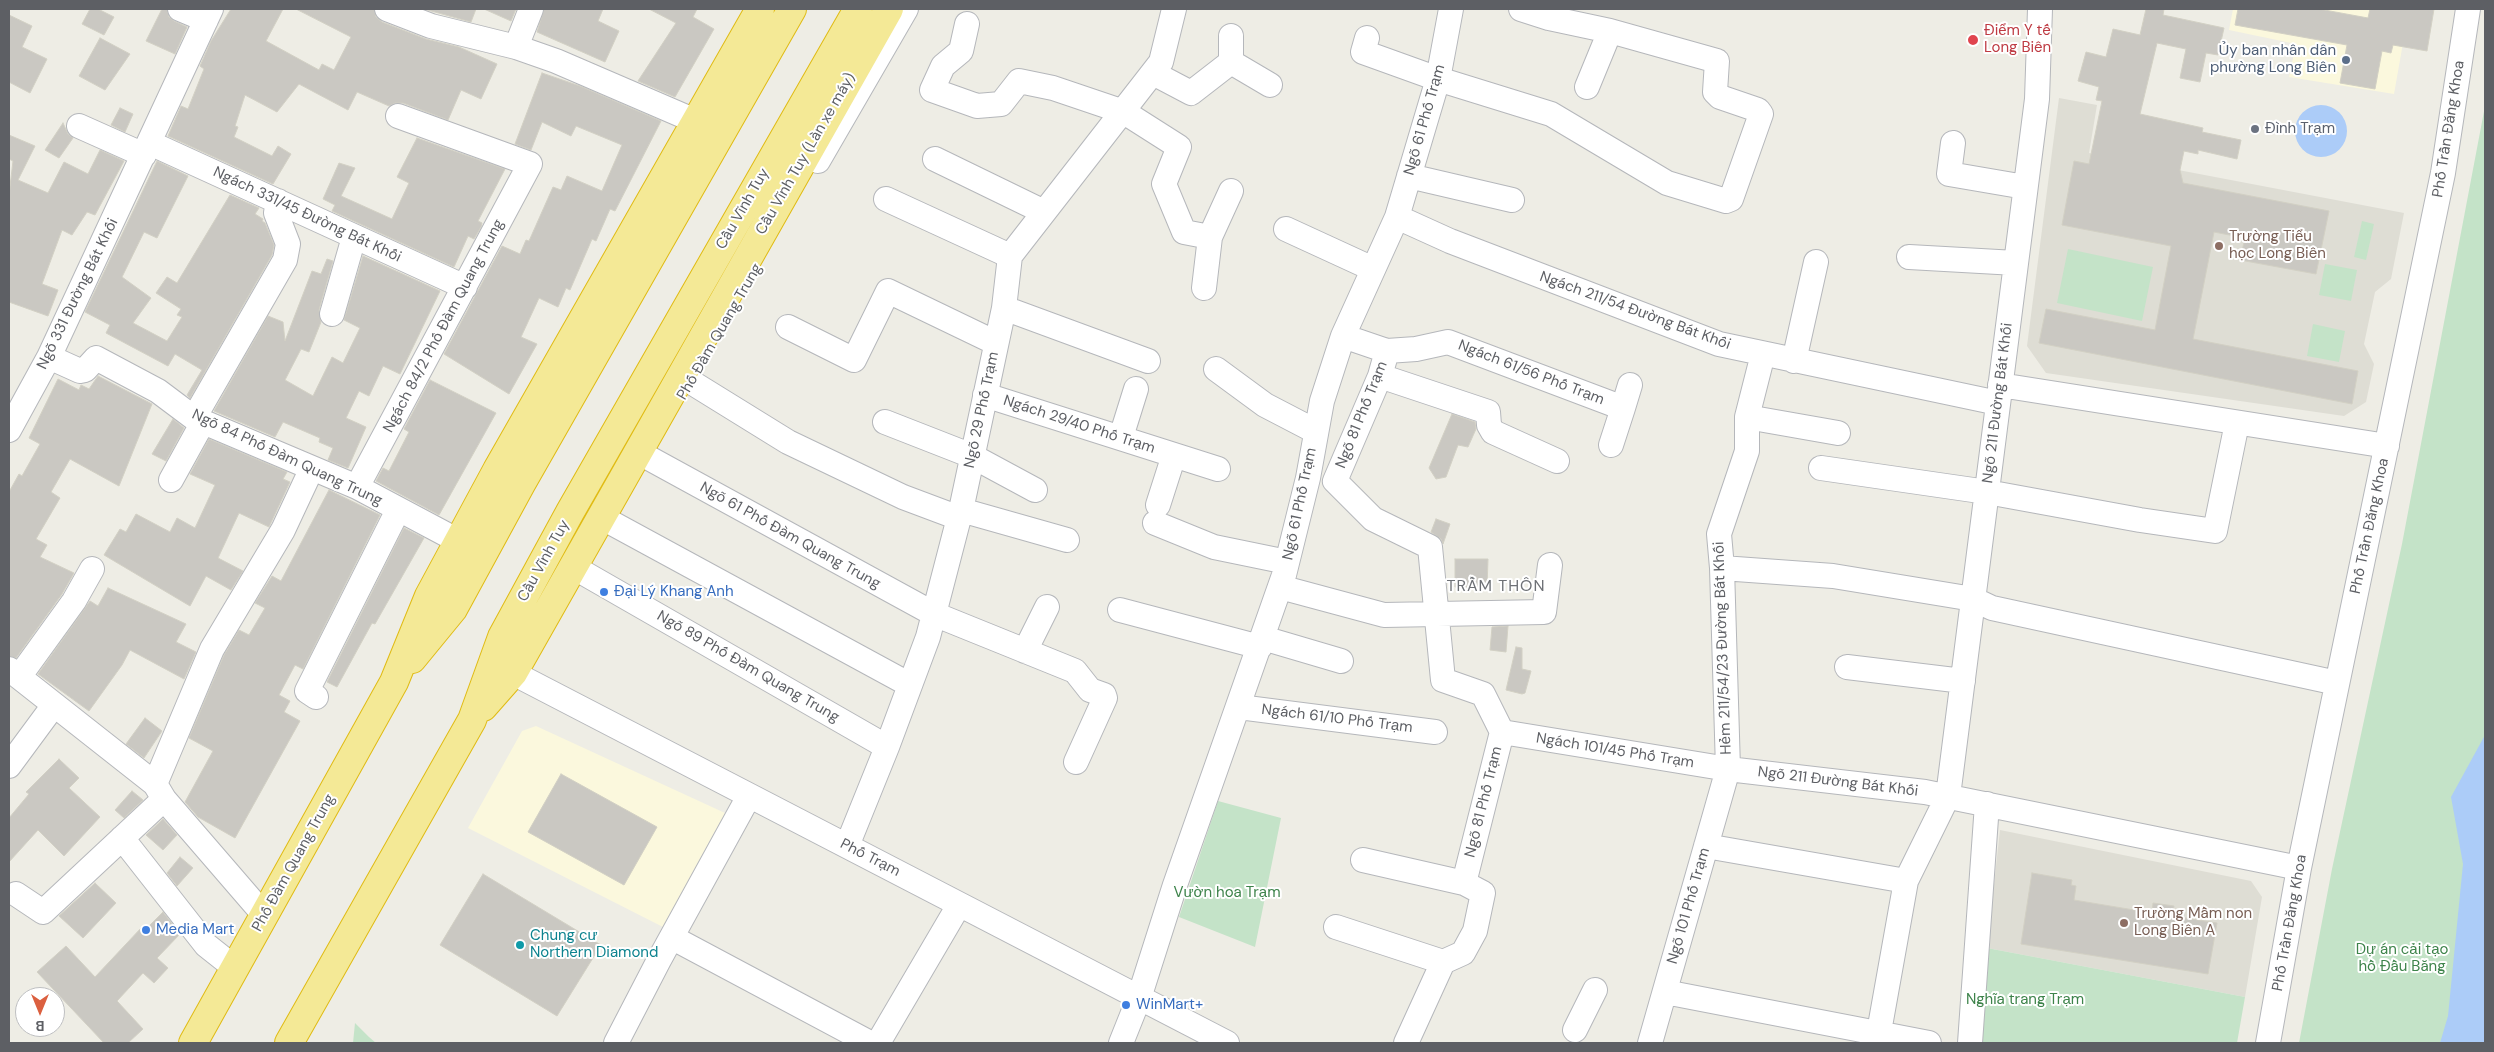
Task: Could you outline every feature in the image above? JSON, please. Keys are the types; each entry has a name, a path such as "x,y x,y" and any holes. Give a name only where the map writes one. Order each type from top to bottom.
{"highway":[{"path":"394,682 429,596 497,470 760,9"},
{"path":"394,682 453,609 521,484 792,9"},
{"name":"Cầu Vĩnh Tuy","path":"472,720 502,637 570,512 858,9"},
{"name":"Cầu Vĩnh Tuy (Làn xe máy)","path":"709,325 889,9"},
{"name":"Cầu Vĩnh Tuy","path":"472,720 513,673 602,524 709,325"},
{"name":"Phố Đàm Quang Trung","path":"192,1040 265,916 394,682"},
{"path":"289,1043 472,720"},
{"path":"305,1043 307,1013"}],"street":[{"path":"180,9 209,14"},
{"path":"387,9 431,26 516,47 556,61 686,117"},
{"path":"516,47 530,9"},
{"path":"429,596 450,538 644,186 751,9"},
{"name":"Phố Đàm Quang Trung","path":"526,650 582,572 602,524 647,457 906,9"},
{"path":"886,199 1010,256 1124,112 1161,62 1174,9"},
{"name":"Ngõ 61 Phố Trạm","path":"1121,1043 1139,998 1175,885 1280,587 1308,478 1315,431 1322,401 1343,336 1397,217 1438,78 1451,9"},
{"path":"1367,38 1363,52 1551,114 1668,183 1726,202 1733,195 1760,118 1758,110 1720,97 1715,92 1717,61 1550,13 1521,9"},
{"name":"Ngõ 211 Đường Bát Khối","path":"1877,1039 1906,881 1948,796 2037,99 2040,9"},
{"name":"Phố Trần Đăng Khoa","path":"2268,1043 2299,868 2443,173 2468,9"},
{"name":"Ngõ 331 Đường Bát Khối","path":"9,430 50,357 209,14"},
{"path":"967,24 961,51 942,66 932,90 977,106 1001,104 1019,81 1053,88 1124,112 1179,147 1164,184 1184,232 1210,237"},
{"path":"1587,87 1610,31"},
{"path":"1231,36 1231,62"},
{"path":"1153,74 1191,94 1231,62"},
{"path":"1231,62 1270,85"},
{"name":"Ngách 84/2 Phố Đàm Quang Trung","path":"357,487 530,164 398,116"},
{"path":"79,126 147,149"},
{"path":"1953,143 1949,174 2025,187"},
{"name":"Ngách 331/45 Đường Bát Khối","path":"147,149 278,202 465,287"},
{"path":"935,159 1044,212"},
{"path":"1409,176 1512,200"},
{"path":"1204,288 1210,237 1231,191"},
{"path":"171,480 198,420 285,260 288,244 276,213 278,202"},
{"name":"Ngách 211/54 Đường Bát Khối","path":"1397,217 1450,242 1719,344 1794,361 1999,394 2237,423 2387,446"},
{"path":"1286,229 1373,269"},
{"path":"332,314 354,237"},
{"name":"Ngõ 29 Phố Trạm","path":"847,846 887,747 928,637 960,514 1004,308 1010,256"},
{"path":"1909,257 2016,263"},
{"path":"1794,361 1816,262"},
{"path":"788,327 854,360 888,291 996,343"},
{"path":"1004,308 1148,361"},
{"name":"Ngách 61/56 Phố Trạm","path":"1343,336 1387,351 1416,350 1448,342 1623,408 1611,445"},
{"name":"Ngõ 81 Phố Trạm","path":"1387,351 1380,376 1335,481 1373,519 1430,547 1443,680 1483,694 1502,732 1464,883"},
{"name":"Hẻm 211/54/23 Đường Bát Khối","path":"1728,769 1722,568 1719,534 1747,451 1747,417 1763,354"},
{"name":"Ngõ 84 Phố Đàm Quang Trung","path":"50,357 80,371 85,370 96,358 158,391 198,420 357,487 450,538"},
{"path":"1216,369 1265,405 1315,431"},
{"path":"1380,376 1488,412 1489,425 1493,432 1557,461"},
{"path":"691,382 788,442 904,497 960,514 1068,540"},
{"path":"1623,408 1630,385"},
{"path":"1121,437 1136,390"},
{"name":"Ngách 29/40 Phố Trạm","path":"985,395 1218,469"},
{"path":"1747,417 1838,433"},
{"path":"885,422 972,456 1035,490"},
{"path":"1821,468 1987,492 2140,520 2215,531 2237,423"},
{"path":"1174,455 1157,514 1214,547 1287,562"},
{"name":"Ngõ 61 Phố Đàm Quang Trung","path":"647,457 934,614 1075,672 1090,690 1104,695 1105,698 1076,762"},
{"path":"16,894 43,912 122,838 159,792 212,649 283,530 312,468"},
{"path":"316,697 306,691 398,510"},
{"path":"602,524 910,686"},
{"path":"1280,587 1384,615 1544,612 1550,565"},
{"path":"1722,568 1833,576 1973,599 1992,608 2338,683"},
{"path":"92,569 74,601 14,673 159,792 265,916"},
{"name":"Ngõ 89 Phố Đàm Quang Trung","path":"582,572 887,747"},
{"path":"1024,651 1047,607"},
{"path":"1120,610 1341,661"},
{"path":"1847,667 1963,681"},
{"name":"Phố Trạm","path":"513,673 1227,1043"},
{"path":"9,766 54,704"},
{"name":"Ngách 61/10 Phố Trạm","path":"1239,707 1435,732"},
{"name":"Ngách 101/45 Phố Trạm","path":"1502,732 1728,769"},
{"name":"Ngõ 211 Đường Bát Khối","path":"1728,769 1948,796 2299,868"},
{"name":"Ngõ 101 Phố Trạm","path":"1650,1043 1728,769"},
{"path":"616,1043 749,796"},
{"path":"1970,1043 1987,804"},
{"path":"122,838 206,945 235,968"},
{"path":"1706,846 1906,881"},
{"path":"1363,860 1464,883 1483,892 1474,931 1463,953 1443,962 1406,1043"},
{"path":"878,1043 959,905"},
{"path":"1336,928 1443,962"},
{"path":"673,938 870,1043"},
{"path":"1575,1030 1595,990"},
{"path":"1665,992 1877,1039 1929,1043"}],"shaded area":[{"name":"Ủy ban nhân dân phường Long Biên","path":"2233,9 2409,9 2394,94 2289,77 2296,44 2229,30"},
{"name":"Trường Tiểu học Long Biên","path":"2059,98 2097,105 2089,153 2404,213 2391,279 2375,292 2364,344 2374,364 2366,402 2344,416 2046,373 2027,346"},
{"path":"536,726 725,813 663,927 468,828 522,731"},
{"name":"Trường Mầm non Long Biên A","path":"2000,830 2251,881 2262,897 2245,997 1987,948"}],"green space":[{"name":"Dự án cải tạo hồ Đầu Băng","path":"2485,106 2485,1043 2299,1043 2332,869 2402,544"},
{"path":"2362,221 2374,224 2366,260 2354,257"},
{"path":"2068,249 2153,267 2142,321 2057,303"},
{"path":"2325,264 2357,270 2351,301 2319,295"},
{"path":"2313,324 2345,331 2339,362 2307,356"},
{"name":"Vườn hoa Trạm","path":"1218,801 1281,818 1255,947 1179,917"},
{"name":"Nghĩa trang Trạm","path":"1987,948 2245,997 2237,1043 1976,1043"},
{"path":"355,1023 369,1037 376,1043 353,1043"}],"water":[{"path":"2321,105 2331,107 2339,113 2345,121 2347,131 2345,141 2339,149 2331,155 2321,157 2311,155 2303,149 2297,141 2295,131 2297,121 2303,113 2311,107"},
{"path":"2485,735 2485,1043 2440,1043 2448,1016 2463,864 2451,797"}],"building":[{"path":"90,9 98,9 114,17 104,35 82,24"},
{"path":"162,9 167,9 169,17 187,27 175,54 146,41"},
{"path":"231,9 283,9 266,41 319,70 322,64 334,70 351,37 296,9 374,9 376,17 382,22 426,39 459,47 497,64 481,99 461,90 448,120 403,103 395,103 389,106 357,92 348,110 299,84 277,112 245,95 235,126 238,127 234,137 272,156 278,146 291,154 273,184 168,136 181,106 188,109 204,69 200,66 211,41"},
{"path":"424,9 476,9 471,22"},
{"path":"484,9 516,9 511,21"},
{"path":"544,9 603,9 598,21 619,31 605,62 537,32"},
{"path":"649,9 697,9 693,17 714,29 675,97 638,81 676,23"},
{"path":"2146,9 2164,9 2163,15 2224,28 2218,55 2206,53 2200,82 2180,78 2186,49 2157,43 2140,114 2203,128 2202,132 2241,140 2237,159 2198,150 2198,154 2184,151 2180,170 2183,183 2329,211 2316,274 2240,260 2245,238 2214,232 2193,339 2358,371 2352,404 2039,343 2046,309 2155,330 2171,246 2062,225 2074,161 2089,164 2102,101 2096,100 2099,87 2078,81 2086,52 2106,57 2113,29 2140,35"},
{"name":"Ủy ban nhân dân phường Long Biên","path":"2238,9 2319,9 2368,18 2370,9 2434,9 2427,51 2393,45 2391,53 2382,51 2375,89 2340,83 2347,45 2235,25"},
{"path":"9,15 32,26 22,47 47,59 30,93 9,82"},
{"path":"100,38 130,54 105,90 79,76"},
{"path":"542,73 580,86 661,121 615,211 610,209 596,241 592,239 570,290 566,288 558,307 539,298 521,337 537,344 509,394 444,354 502,246 520,254 526,240 529,241 553,187 561,190 567,176 602,191 622,145 576,126 571,136 542,122 531,150 515,144"},
{"path":"120,108 133,114 125,132 111,125"},
{"path":"63,123 68,134 73,138 59,158 45,150"},
{"path":"9,135 35,146 18,180 48,193 64,162 88,174 100,150 124,161 95,215 87,212 72,235 62,230 42,284 58,290 48,316 9,302 9,195 13,161 9,159"},
{"path":"417,138 505,169 478,221 482,223 481,227 474,239 468,236 454,267 332,211 335,205 323,199 339,163 355,168 341,196 392,219 409,183 397,177"},
{"path":"157,161 188,176 157,238 144,232 122,277 151,298 133,323 167,341 182,317 177,315 181,309 156,293 167,277 177,283 230,195 259,208 255,214 263,219 262,221 265,223 274,245 272,255 190,398 187,395 202,370 175,354 168,366 106,333 110,325 85,312"},
{"path":"363,256 440,291 400,374 383,366 369,396 359,391 346,418 366,427 348,468 328,460 333,448 319,442 320,438 283,422 275,437 214,411 268,316 283,322 285,341 312,271 321,274 327,259 333,261 319,310 321,322 309,352 301,349 285,380 313,396 332,357 343,363 360,328 344,320"},
{"path":"98,376 152,404 119,486 70,459 51,492 60,498 36,539 47,545 40,557 74,573 62,594 16,658 9,656 9,492 19,474 22,476 40,444 29,438 58,379 79,390 81,385 89,389"},
{"path":"430,380 496,413 439,515 376,481 383,468 389,471 409,432 404,429"},
{"path":"1452,414 1475,422 1476,429 1468,447 1458,445 1446,477 1436,479 1429,468"},
{"path":"173,419 184,428 166,461 152,454"},
{"path":"209,439 287,472 283,479 290,482 269,527 239,513 218,558 243,571 231,590 206,576 190,606 104,555 120,529 126,532 136,514 170,532 177,518 195,528 215,485 190,474"},
{"path":"329,490 380,515 303,669 295,665 279,695 290,701 284,712 300,721 235,838 198,817 185,802 213,751 189,738 224,655 239,630 249,635 265,608 255,603 272,576 281,581"},
{"path":"1436,519 1450,524 1443,544 1441,539 1431,532"},
{"path":"404,528 424,538 375,624 372,623 337,687 327,682"},
{"path":"1455,559 1488,559 1487,588 1455,587"},
{"path":"108,588 186,624 176,642 196,652 184,679 130,650 122,665 89,711 38,674 90,601 98,606"},
{"path":"1508,626 1506,652 1490,650 1492,627"},
{"path":"1516,647 1522,648 1522,669 1531,671 1525,693 1522,694 1506,690"},
{"path":"145,718 162,731 144,758 126,744"},
{"path":"59,759 79,778 69,788 100,817 64,856 38,830 9,862 9,818 29,794 26,792"},
{"path":"561,774 657,827 624,885 528,832"},
{"path":"132,791 143,800 124,818 115,810"},
{"path":"163,819 177,835 163,850 146,835"},
{"path":"180,857 193,868 177,886 167,873"},
{"path":"2032,873 2072,880 2071,885 2076,886 2074,900 2152,913 2153,903 2174,906 2173,913 2180,914 2179,917 2217,923 2208,974 2021,944"},
{"name":"Chung cư Northern Diamond","path":"483,874 601,945 557,1016 440,945"},
{"path":"95,883 116,903 83,938 59,916"},
{"path":"163,912 180,934 157,958 168,968 154,983 143,973 117,1001 143,1029 128,1043 104,1043 65,1002 65,987 51,987 37,972 66,946 95,977 142,927 145,930"}],"place":[{"name":"Điểm Y tế Long Biên","path":"1973,40"},
{"name":"Ủy ban nhân dân phường Long Biên","path":"2346,60"},
{"name":"Đình Trạm","path":"2255,129"},
{"name":"Trường Tiểu học Long Biên","path":"2219,246"},
{"name":"Đại Lý Khang Anh","path":"604,592"},
{"name":"Trường Mầm non Long Biên A","path":"2124,923"},
{"name":"Media Mart","path":"146,930"},
{"name":"Chung cư Northern Diamond","path":"520,945"},
{"name":"WinMart+","path":"1126,1005"}],"district":[{"name":"TRẦM THÔN","path":"1496,587"}]}
